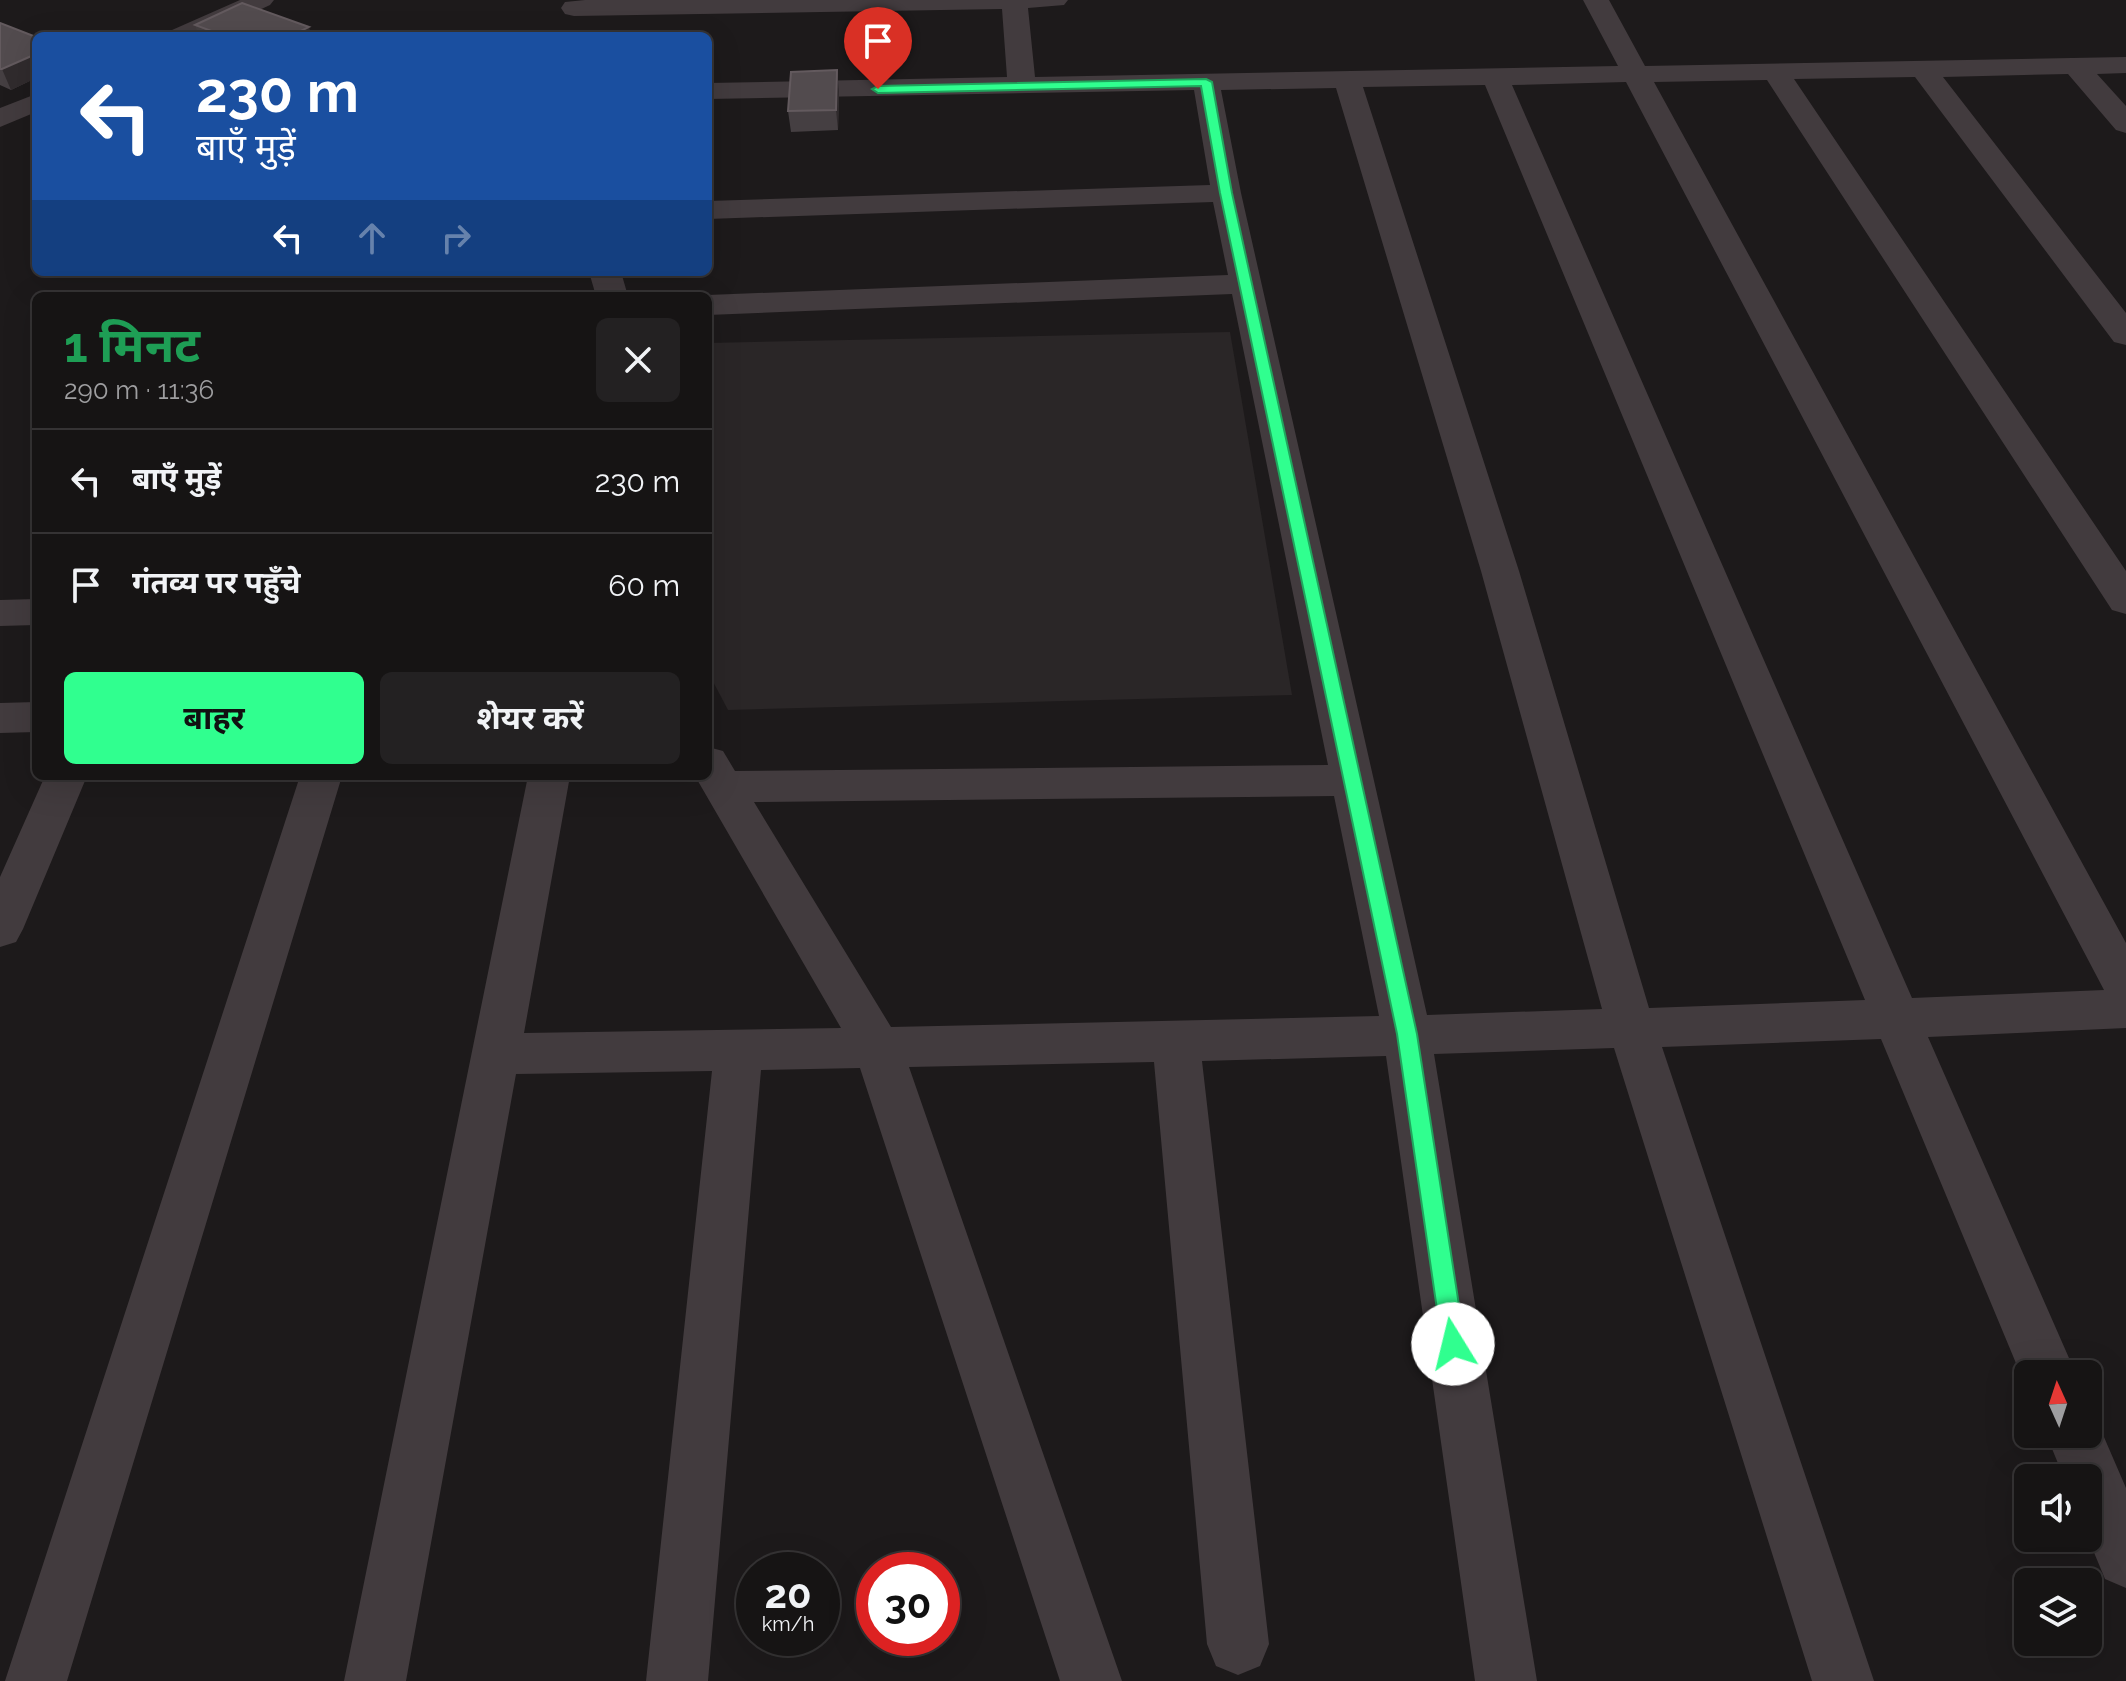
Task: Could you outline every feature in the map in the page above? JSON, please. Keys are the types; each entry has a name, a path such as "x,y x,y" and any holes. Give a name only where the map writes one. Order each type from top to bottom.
{"street":[{"path":"190,32 261,0"},
{"path":"1014,0 1022,86"},
{"path":"572,32 573,4 1055,0"},
{"path":"1596,0 2126,987"},
{"path":"712,91 2126,65"},
{"path":"2076,66 2126,124"},
{"path":"1922,68 2126,335"},
{"path":"1775,71 2126,601"},
{"path":"1495,77 2042,1360"},
{"path":"1347,79 1500,571 1631,1027 1843,1681"},
{"path":"1206,82 1226,193 1407,1034 1506,1681"},
{"path":"0,118 32,104"},
{"path":"712,210 1226,193"},
{"path":"712,305 1246,284"},
{"path":"0,613 32,612"},
{"path":"0,718 32,717"},
{"path":"715,775 1352,780"},
{"path":"715,775 878,1049 1091,1681"},
{"path":"0,929 17,852 63,780"},
{"path":"36,1681 320,780"},
{"path":"375,1681 548,780"},
{"path":"495,1054 878,1049 1895,1019 2126,1009"},
{"path":"1176,1040 1238,1644"},
{"path":"677,1681 738,1051"},
{"path":"2080,1448 2126,1558"}],"shaded area":[{"path":"1230,332 1292,695 728,710 712,680 712,343"}],"building":[{"path":"242,3 309,27 299,32 214,32 195,25"},
{"path":"0,23 32,35 32,56 0,69"},
{"path":"837,70 836,110 788,111 791,72"}],"route":[{"path":"878,89 1206,82 1226,193 1407,1034 1453,1344"}]}
